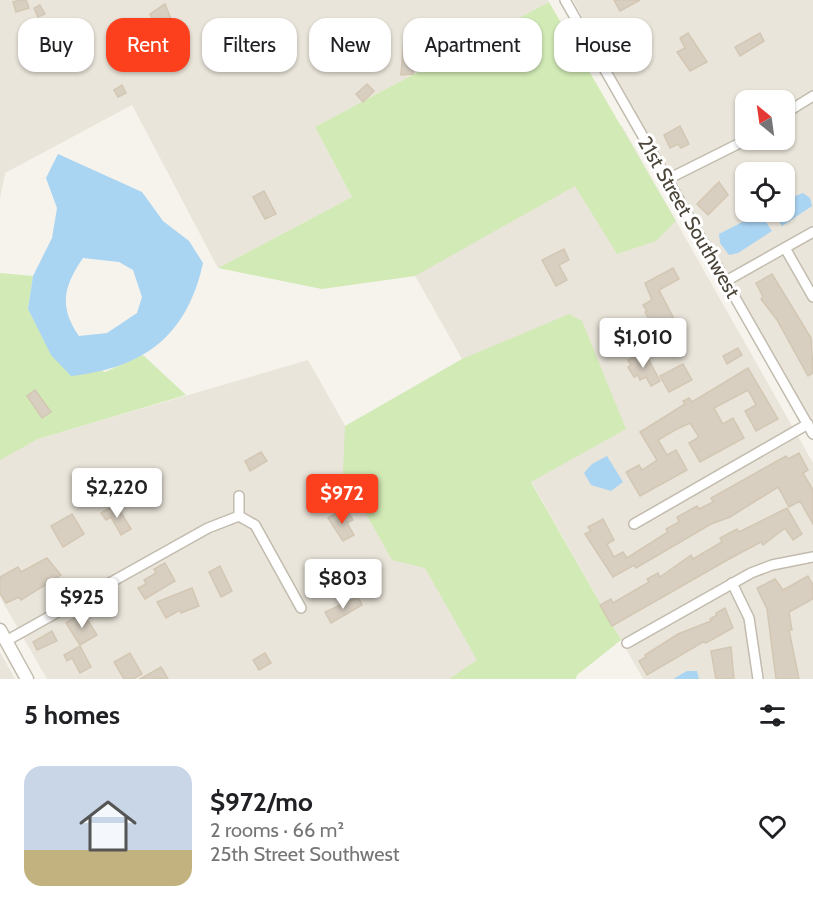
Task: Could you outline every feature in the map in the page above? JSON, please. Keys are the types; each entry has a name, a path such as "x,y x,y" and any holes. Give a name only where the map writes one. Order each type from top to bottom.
{"street":[{"name":"21st Street Southwest","path":"566,0 813,434"},
{"path":"795,107 813,96"},
{"path":"668,179 735,146"},
{"path":"726,281 813,232"},
{"path":"785,248 813,297"},
{"path":"633,524 808,424"},
{"path":"239,496 239,516"},
{"path":"239,516 255,525 301,608"},
{"path":"27,679 3,635 208,528 239,516"},
{"path":"627,643 732,584 772,565 813,557"},
{"path":"732,584 749,618 758,679"}],"shaded area":[{"path":"0,0 548,0 549,2 519,18 403,18 403,72 418,72 315,127 352,197 218,268 132,105 5,173 0,199"},
{"path":"573,0 813,0 813,423 613,72 652,72 652,18 583,18"},
{"path":"622,126 813,463 813,679 643,679 401,251"},
{"path":"308,360 488,679 47,679 0,597 0,459 38,439"},
{"path":"0,652 15,679 0,679"}],"green space":[{"path":"549,2 558,18 554,18 554,72 590,72 676,221 656,241 617,254 575,186 415,276 322,289 218,268 352,197 315,127 418,72 542,72 542,18 519,18"},
{"path":"0,273 33,276 28,309 51,354 105,372 143,355 186,395 38,439 0,460"},
{"path":"569,314 582,321 626,429 531,482 621,640 577,675 576,679 449,679 477,660 425,568 392,560 343,473 345,426 462,359"}],"water":[{"path":"58,154 142,192 163,221 189,241 203,263 196,288 186,310 173,329 141,356 97,372 71,376 51,355 28,309 33,276 52,238 57,208 46,178","holes":["83,258 119,262 133,270 142,297 137,313 107,333 79,336 68,316 66,306 68,288 76,268"]},
{"path":"803,193 810,198 812,206 795,217 795,196"},
{"path":"742,222 766,222 772,231 738,253 729,255 720,243 719,234"},
{"path":"607,456 623,482 611,491 591,485 584,473 592,464"},
{"path":"687,671 697,671 699,679 673,679"}],"building":[{"path":"26,0 29,8 16,12 13,2"},
{"path":"614,0 640,0 620,11"},
{"path":"165,4 171,18 152,18 150,14"},
{"path":"40,5 45,14 38,17 34,8"},
{"path":"688,33 707,62 690,71 677,52 685,48 680,38"},
{"path":"760,33 764,41 740,56 735,47"},
{"path":"403,50 403,72 413,72 413,74 401,75"},
{"path":"367,84 374,91 363,102 356,94"},
{"path":"122,85 126,93 118,97 114,90"},
{"path":"680,126 689,144 681,148 678,144 670,148 664,135"},
{"path":"719,182 728,195 708,215 697,204"},
{"path":"264,191 276,214 265,219 253,197"},
{"path":"564,249 569,260 559,265 567,280 556,286 542,260"},
{"path":"673,268 679,279 659,290 674,319 655,330 643,305 652,300 645,283"},
{"path":"772,274 811,338 813,373 808,376 777,320 761,299 763,297 756,283"},
{"path":"738,348 742,355 727,364 723,356"},
{"path":"644,351 660,381 651,386 646,377 640,380 638,375 634,377 628,367 631,365 628,360"},
{"path":"683,364 692,380 669,392 660,376"},
{"path":"748,368 778,419 756,431 745,411 756,405 748,390 714,408 723,424 733,418 744,438 700,462 689,443 699,437 690,423 675,430 658,440 667,455 676,450 687,470 640,496 626,472 639,465 642,470 657,460 640,432 685,404 683,401 689,398 692,402"},
{"path":"35,390 51,412 42,418 27,396"},
{"path":"261,452 267,461 250,471 245,461"},
{"path":"799,453 808,470 803,473 813,490 813,524 800,501 789,507 778,487 730,517 711,524 636,568 634,565 613,577 585,534 591,531 588,527 603,519 614,540 607,544 614,557 623,552 627,558 668,532 666,529 679,522 677,517 697,506 699,509 713,502 711,498 786,456 788,459"},
{"path":"116,504 131,529 121,535 111,517 106,520 101,513"},
{"path":"787,508 802,534 793,540 785,528 763,545 761,542 729,559 612,626 600,605 611,599 613,603 649,582 647,579 658,573 660,577 691,555 693,559 722,542 720,538 737,529 739,532"},
{"path":"338,512 340,516 348,512 353,520 347,523 354,535 343,541 328,518"},
{"path":"72,514 84,534 63,547 51,526"},
{"path":"47,558 61,575 21,600 19,597 6,603 0,593 0,577 18,567 21,572"},
{"path":"165,563 175,581 145,599 138,588 146,584 144,580 156,573 154,569"},
{"path":"220,566 232,591 221,597 209,572"},
{"path":"808,576 813,585 813,599 789,612 792,630 789,630 799,679 776,679 767,609 757,588 775,579 783,590"},
{"path":"192,588 199,606 181,613 180,610 166,618 157,602"},
{"path":"358,597 362,605 331,623 325,612"},
{"path":"725,608 733,628 706,643 703,642 647,675 639,661 646,657 645,655 678,634 711,621 710,619 717,615 716,613"},
{"path":"83,613 97,635 80,645 66,623"},
{"path":"52,631 57,641 37,650 33,642"},
{"path":"80,646 91,667 80,673 72,658 67,661 64,655"},
{"path":"731,647 734,679 716,679 711,651"},
{"path":"130,653 142,674 133,679 124,679 114,662"},
{"path":"265,653 271,663 259,670 253,660"},
{"path":"161,667 168,679 140,679"}]}
